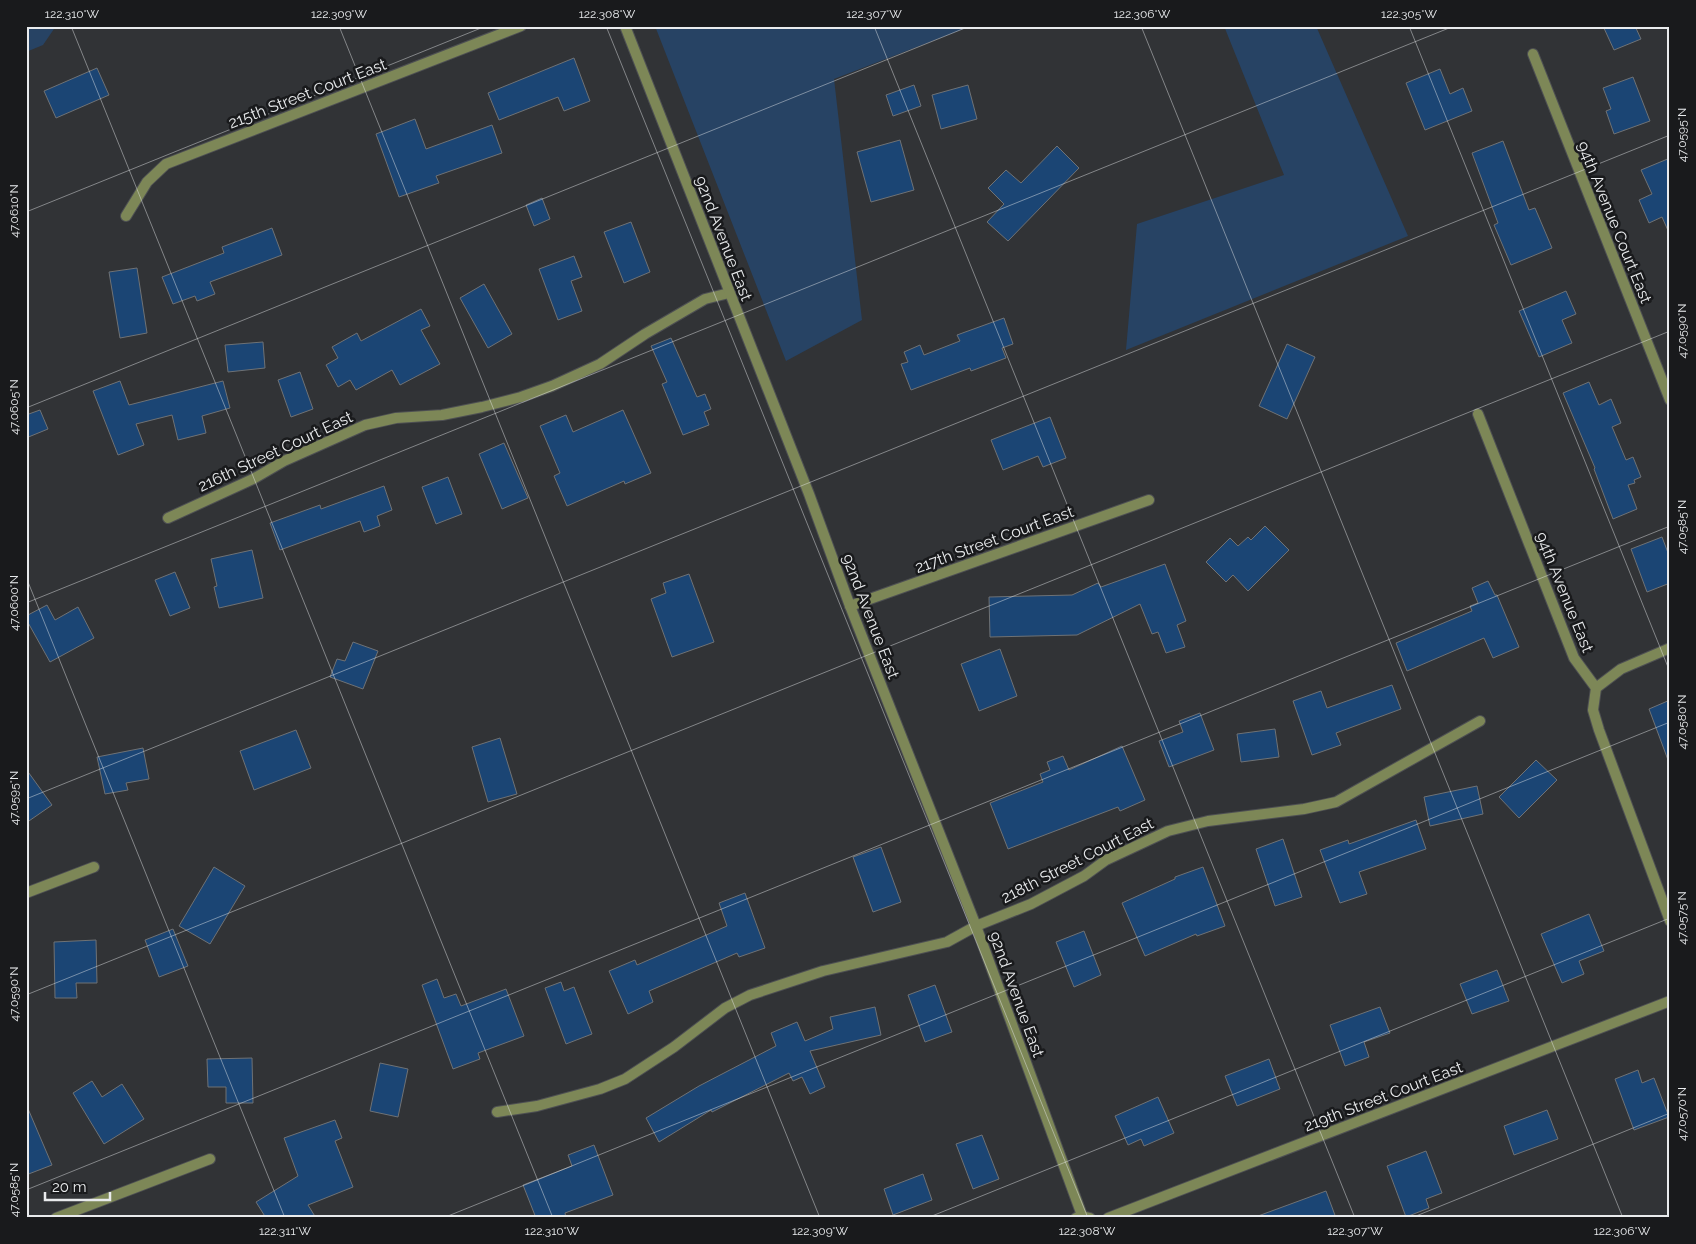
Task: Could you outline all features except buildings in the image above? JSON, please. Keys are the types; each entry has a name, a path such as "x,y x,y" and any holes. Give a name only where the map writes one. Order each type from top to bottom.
{"street":[{"name":"215th Street Court East","path":"126,216 147,182 166,164 521,26"},
{"name":"92nd Avenue East","path":"625,26 976,926 1083,1217"},
{"name":"94th Avenue Court East","path":"1533,54 1670,400"},
{"name":"216th Street Court East","path":"168,518 253,479 292,458 365,426 396,418 442,415 482,407 521,397 552,386 600,364 645,334 705,299 729,293"},
{"name":"94th Avenue East","path":"1478,414 1574,658 1596,688"},
{"name":"217th Street Court East","path":"850,606 1149,500"},
{"path":"1670,648 1621,669 1596,688 1593,710 1670,921"},
{"name":"218th Street Court East","path":"497,1112 537,1106 600,1089 625,1079 674,1047 725,1008 750,995 823,971 947,942 976,926 1031,904 1084,876 1106,860 1168,831 1208,821 1304,809 1336,802 1480,721"},
{"path":"26,893 94,867"},
{"name":"219th Street Court East","path":"1108,1218 1670,1001"},
{"path":"56,1218 210,1159"}],"shaded area":[{"path":"26,26 56,26 43,45 26,52"},
{"path":"655,26 971,26 834,79 862,320 786,361"},
{"path":"1224,26 1316,26 1408,236 1126,350 1137,224 1284,175"}]}
